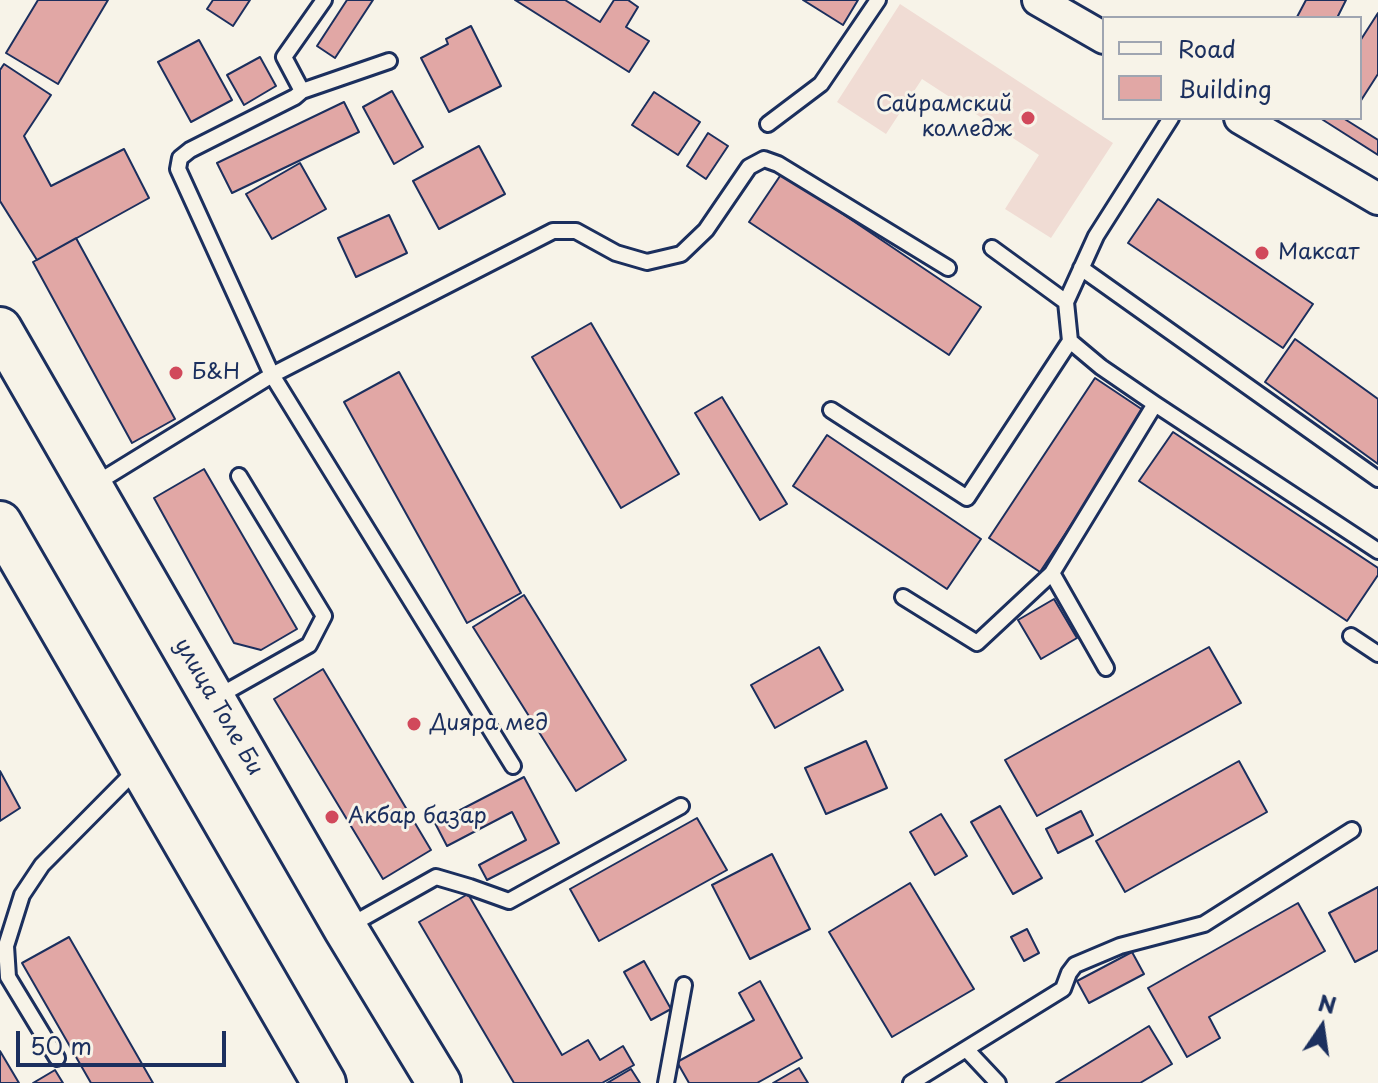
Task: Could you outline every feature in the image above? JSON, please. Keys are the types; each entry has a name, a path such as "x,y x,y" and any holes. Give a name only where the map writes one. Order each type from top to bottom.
{"main road":[{"name":"улица Толе Би","path":"0,329 345,928 439,1083"},
{"path":"0,523 324,1083"}],"street":[{"path":"1038,0 1102,37"},
{"path":"1243,120 1378,199"}],"lane":[{"path":"302,91 284,57 324,0"},
{"path":"768,124 821,84 878,0"},
{"path":"389,61 302,91 190,150 180,158 178,169 272,375 513,766"},
{"path":"831,410 967,498 1070,341 1066,302 1081,268 1096,236 1170,120"},
{"path":"91,486 272,375 553,231 576,231 616,253 647,262 681,254 706,230 749,167 764,159 778,164 948,268"},
{"path":"992,248 1066,302"},
{"path":"1081,268 1378,479"},
{"path":"1070,341 1101,367 1155,404 1378,551"},
{"path":"903,597 977,643 1052,573 1155,404"},
{"path":"213,699 309,645 324,616 239,476"},
{"path":"1052,573 1106,668"},
{"path":"1351,636 1378,654"},
{"path":"57,1058 8,977 6,946 22,895 42,865 140,766"},
{"path":"345,928 436,877 509,901 681,806"},
{"path":"911,1083 1063,989 1075,965 1120,946 1204,924 1352,830"},
{"path":"666,1083 684,985"},
{"path":"966,1049 998,1083"}],"shaded area":[{"name":"Сайрамский колледж","path":"900,4 1113,143 1051,238 1005,209 1039,155 922,79 886,134 837,102"}],"building":[{"path":"38,0 108,0 58,84 6,53"},
{"path":"213,0 250,0 233,26 207,9"},
{"path":"347,0 373,0 335,58 317,46"},
{"path":"515,0 565,0 600,22 614,0 628,0 638,7 626,27 649,41 629,72"},
{"path":"803,0 858,0 843,25"},
{"path":"1306,0 1346,0 1338,16 1298,16"},
{"path":"1378,13 1378,74 1362,99 1362,38"},
{"path":"471,26 501,86 449,112 421,58 448,44 446,39"},
{"path":"199,40 232,100 191,122 158,62"},
{"path":"260,57 276,86 244,105 227,75"},
{"path":"4,64 51,95 24,136 51,186 124,149 149,198 37,260 0,201 0,70"},
{"path":"392,91 423,147 394,164 363,107"},
{"path":"654,92 700,122 678,155 632,125"},
{"path":"344,102 359,132 232,193 217,163"},
{"path":"1323,120 1346,120 1378,140 1378,155"},
{"path":"708,133 728,146 706,179 687,166"},
{"path":"479,146 505,194 439,229 413,181"},
{"path":"300,163 326,209 272,239 246,194"},
{"path":"782,173 981,307 949,355 749,222"},
{"path":"1158,199 1313,304 1283,348 1128,243"},
{"path":"389,215 407,253 356,277 338,238"},
{"path":"76,238 175,419 132,443 33,262"},
{"path":"591,323 679,474 621,508 532,357"},
{"path":"1295,339 1378,399 1378,464 1265,382"},
{"path":"399,372 521,593 467,623 344,402"},
{"path":"1095,378 1146,412 1040,572 989,538"},
{"path":"722,397 787,504 760,520 695,413"},
{"path":"1173,432 1378,568 1378,575 1347,621 1139,481"},
{"path":"827,435 981,539 947,589 793,486"},
{"path":"204,469 297,629 261,650 234,643 154,498"},
{"path":"524,595 626,760 576,791 473,627"},
{"path":"1054,599 1077,638 1041,659 1018,620"},
{"path":"819,647 843,690 775,728 751,685"},
{"path":"1209,647 1241,703 1037,816 1005,760"},
{"path":"323,669 431,850 383,879 274,699"},
{"path":"866,741 887,788 826,814 805,768"},
{"path":"1239,761 1267,812 1125,892 1096,841"},
{"path":"0,771 20,808 0,821"},
{"path":"524,777 559,843 487,880 479,865 526,840 512,812 447,846 435,823"},
{"path":"1000,806 1042,878 1013,894 971,822"},
{"path":"1081,811 1093,835 1058,853 1046,829"},
{"path":"941,814 967,856 935,875 910,832"},
{"path":"697,818 727,870 599,941 570,889"},
{"path":"772,854 810,929 750,959 712,885"},
{"path":"910,883 974,989 892,1037 829,932"},
{"path":"1378,887 1378,950 1355,962 1329,913"},
{"path":"468,894 562,1055 588,1040 600,1060 623,1046 634,1065 602,1083 514,1083 419,922"},
{"path":"1298,903 1325,951 1209,1017 1220,1038 1187,1057 1148,988"},
{"path":"1027,929 1039,953 1024,961 1011,937"},
{"path":"69,937 153,1083 91,1083 22,963"},
{"path":"1132,952 1144,974 1089,1003 1077,981"},
{"path":"644,961 671,1009 651,1020 624,972"},
{"path":"760,981 802,1058 757,1083 689,1083 677,1062 754,1020 739,993"},
{"path":"1149,1026 1172,1064 1140,1083 1056,1083"},
{"path":"0,1051 19,1083 0,1083"},
{"path":"799,1068 808,1083 773,1083"},
{"path":"631,1069 640,1083 607,1083"},
{"path":"55,1070 63,1083 33,1083"}],"place":[{"name":"Сайрамский колледж","path":"1028,118"},
{"name":"Максат","path":"1262,253"},
{"name":"Б&Н","path":"176,373"},
{"name":"Дияра мед","path":"414,724"},
{"name":"Акбар базар","path":"332,817"}]}
